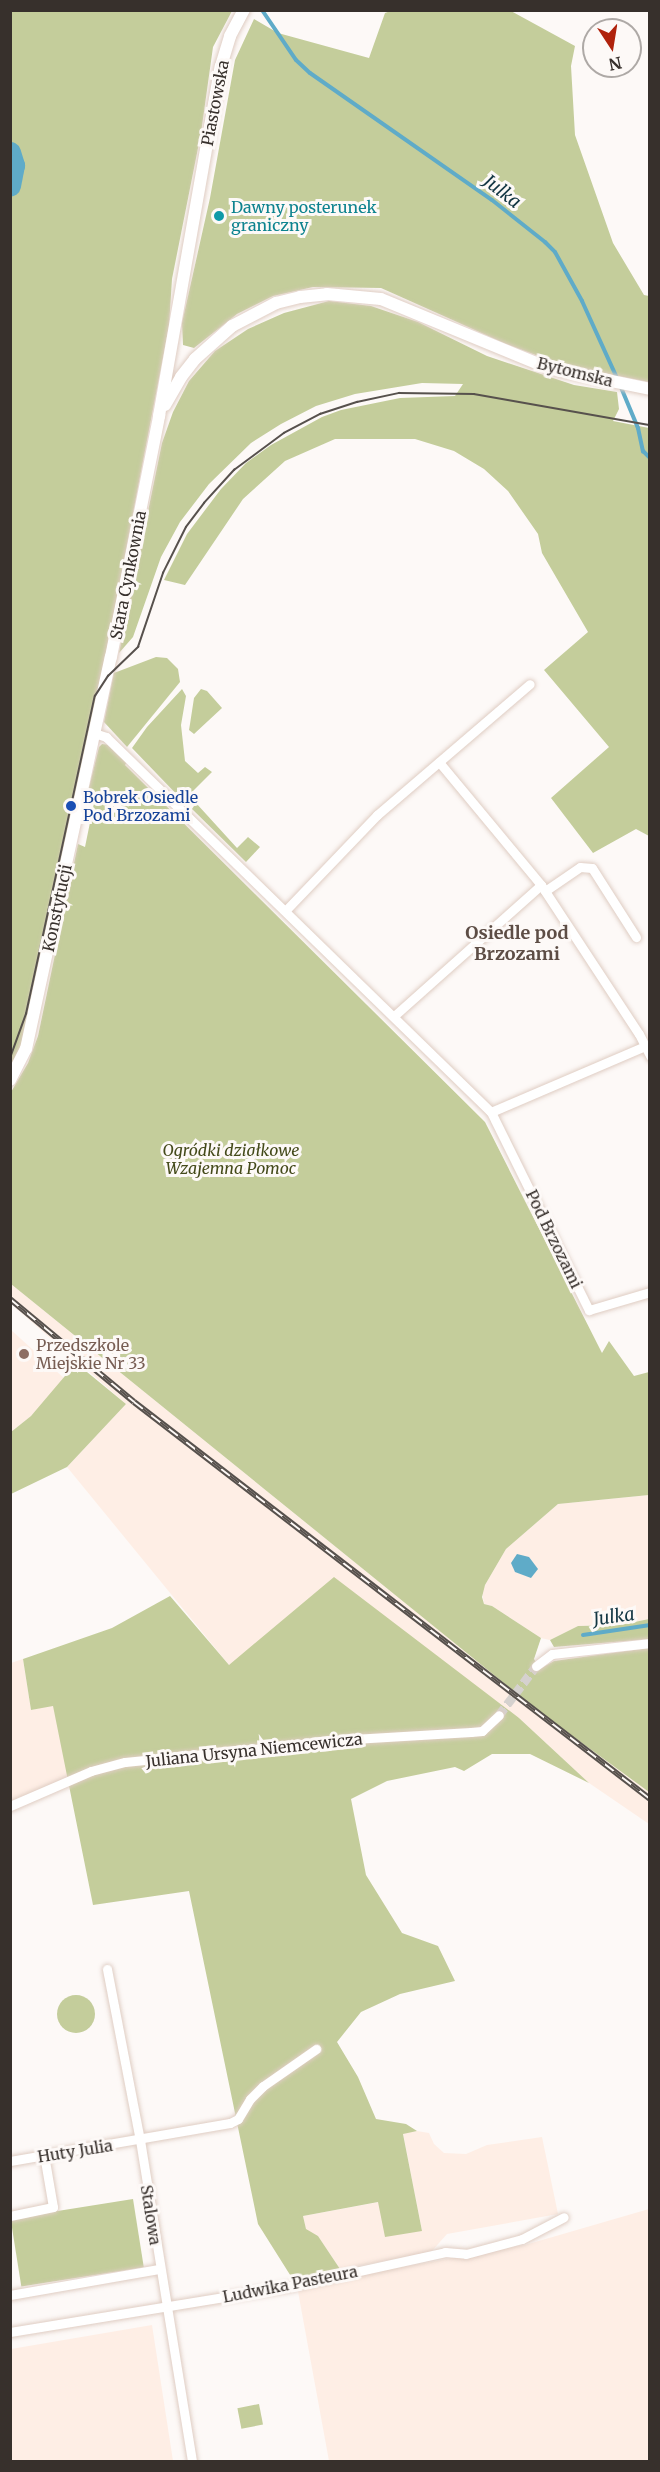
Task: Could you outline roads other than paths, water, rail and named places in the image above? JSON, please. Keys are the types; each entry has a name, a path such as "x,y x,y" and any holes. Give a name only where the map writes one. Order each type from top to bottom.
{"street":[{"name":"Piastowska","path":"198,199 221,66 230,36 243,10"},
{"name":"Stara Cynkownia","path":"94,733 159,416 198,199"},
{"name":"Stara Cynkownia","path":"159,416 181,377 213,342 254,313 300,297 327,294 381,299 502,351"},
{"name":"Bytomska","path":"502,351 548,368 650,389"},
{"path":"286,910 377,815 530,684"},
{"name":"Pod Brzozami","path":"94,733 106,736 491,1112 590,1310 650,1292"},
{"name":"Konstytucji","path":"10,1080 26,1049 94,733"},
{"path":"439,762 543,888 650,1056"},
{"path":"394,1016 543,888 580,867 592,868 636,936"},
{"path":"491,1112 645,1046"},
{"path":"536,1666 552,1654 650,1643"},
{"name":"Juliana Ursyna Niemcewicza","path":"10,1806 91,1771 125,1762 353,1739 471,1732 490,1726 499,1715"},
{"name":"Stalowa","path":"107,1969 140,2140 159,2269 192,2462"},
{"name":"Huty Julia","path":"10,2161 230,2123 238,2119 256,2092 316,2049"},
{"path":"10,2216 45,2211 53,2207 44,2156"},
{"name":"Ludwika Pasteura","path":"10,2332 291,2286 445,2252 466,2254 522,2238 564,2217"},
{"path":"10,2295 159,2269"}],"water":[{"path":"517,1554 529,1557 538,1569 531,1578 515,1572 511,1563"}],"waterway":[{"name":"Julka","path":"262,10 296,60 310,73 492,200 555,252 582,301 617,378"},
{"path":"10,152 14,165 10,186"},
{"name":"Julka","path":"620,385 638,428 643,451 650,458"},
{"name":"Julka","path":"583,1635 650,1625"}],"tunnel":[{"path":"499,1715 536,1666"}],"tram line":[{"path":"10,1058 26,1014 95,696 108,676 138,647 163,573 186,527 234,470 284,433 320,414 357,402 399,393 474,394 650,425"}],"railway":[{"path":"10,1299 134,1402 650,1799"}],"place":[{"name":"Dawny posterunek graniczny","path":"219,216"},
{"name":"Bobrek Osiedle Pod Brzozami","path":"71,806"},
{"name":"Przedszkole Miejskie Nr 33","path":"24,1354"}],"district":[{"name":"Osiedle pod Brzozami","path":"517,944"}],"park label":[{"name":"Ogródki działkowe Wzajemna Pomoc","path":"231,1159"}]}
